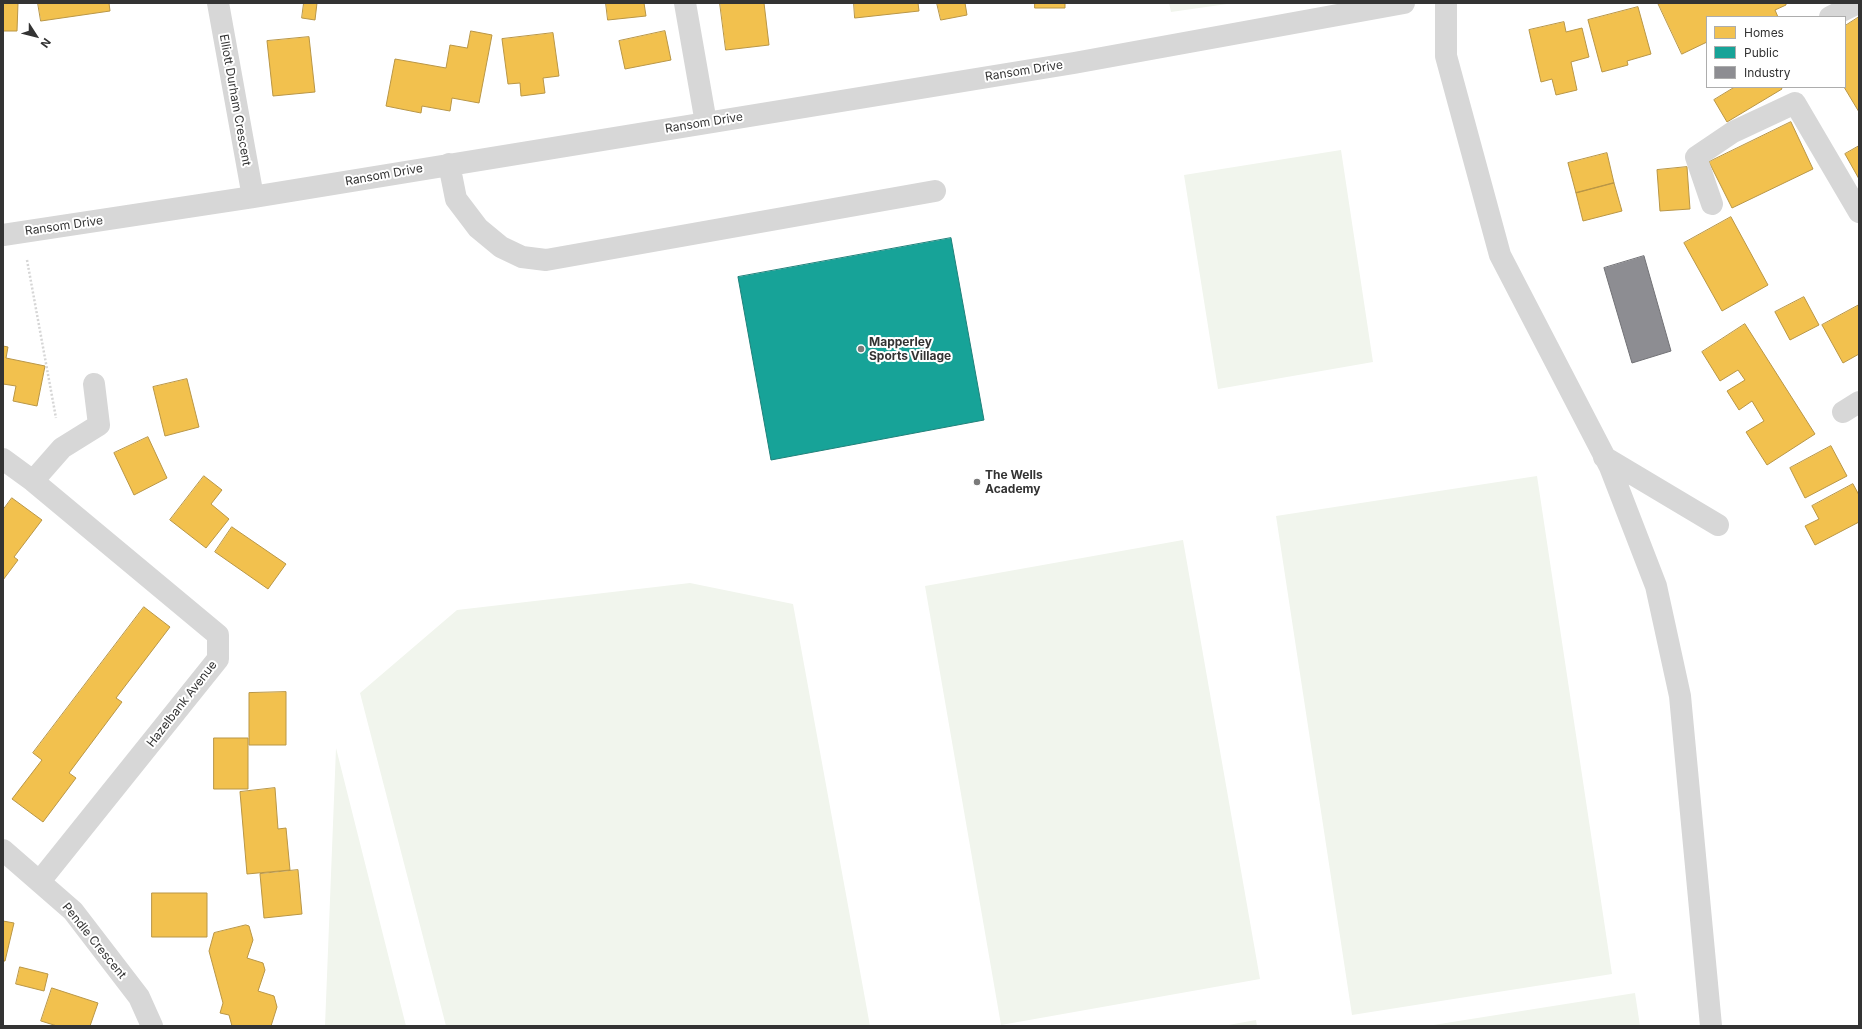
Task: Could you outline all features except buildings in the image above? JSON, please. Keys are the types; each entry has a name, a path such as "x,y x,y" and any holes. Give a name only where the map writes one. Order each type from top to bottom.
{"street":[{"name":"Elliott Durham Crescent","path":"218,3 253,197"},
{"path":"685,3 706,123"},
{"name":"Ransom Drive","path":"12,234 253,197 1074,62 1404,3"},
{"path":"1446,3 1446,56 1500,255 1604,457 1656,586 1680,696 1711,1026"},
{"path":"1832,16 1858,3"},
{"path":"1712,204 1696,156 1733,132 1795,103 1859,212"},
{"path":"449,164 456,199 478,228 501,247 522,257 546,260 935,191"},
{"path":"33,481 62,448 99,425 94,384"},
{"path":"1604,457 1718,525"},
{"name":"Hazelbank Avenue","path":"3,459 33,481 218,635 218,660 40,881"},
{"name":"Pendle Crescent","path":"3,850 73,911 139,997 152,1026"}],"path":[{"path":"12,234 62,448"}],"shaded area":[{"path":"1169,3 1234,3 1171,12"},
{"path":"1341,150 1373,362 1218,389 1184,175"},
{"path":"1537,476 1612,974 1352,1015 1276,516"},
{"path":"1183,540 1260,979 1001,1025 925,586"},
{"path":"690,583 793,604 870,1026 446,1026 360,693 457,610"},
{"path":"336,748 406,1026 325,1026"},
{"path":"1635,993 1640,1026 1427,1026"},
{"path":"1256,1020 1257,1026 1223,1026"}],"place":[{"name":"Mapperley Sports Village","path":"861,349"},
{"name":"The Wells Academy","path":"977,482"}]}
